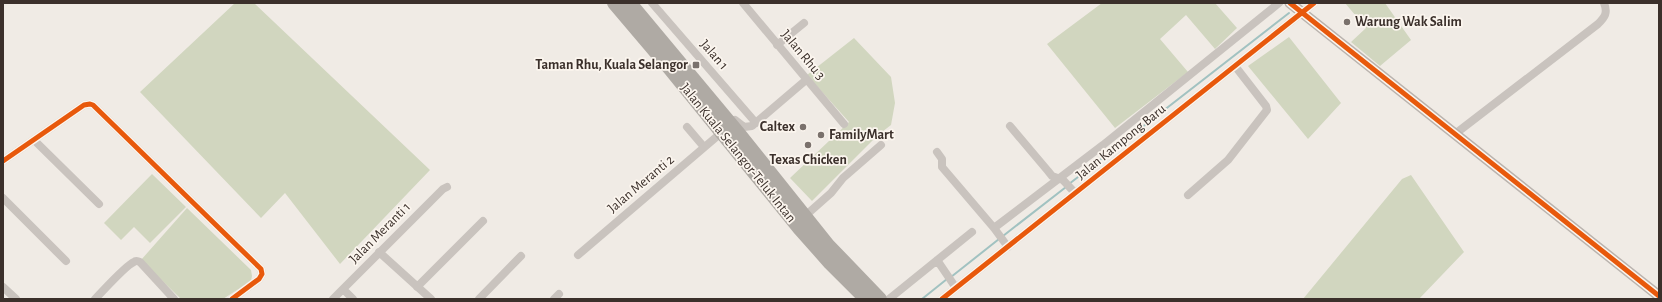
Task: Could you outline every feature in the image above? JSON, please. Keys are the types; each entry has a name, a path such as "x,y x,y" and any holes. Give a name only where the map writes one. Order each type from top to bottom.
{"highway":[{"name":"Jalan Kuala Selangor-Teluk Intan","path":"614,3 799,228 830,263 866,299"},
{"name":"Jalan Kuala Selangor-Teluk Intan","path":"630,3 718,108 828,245 880,299"}],"street":[{"name":"Jalan 1","path":"652,3 754,125"},
{"name":"Jalan Rhu 3","path":"743,3 844,124"},
{"path":"937,152 942,159 942,167 1001,238 1061,180 1280,3"},
{"path":"1290,3 1659,296"},
{"name":"Jalan Kampong Baru","path":"942,299 1001,238 1073,192 1314,3"},
{"path":"1454,134 1598,24 1606,14 1604,3"},
{"path":"777,45 804,23"},
{"path":"1188,195 1228,160 1267,110 1266,106 1235,66"},
{"path":"765,166 763,155 751,140 749,135 754,125 806,80"},
{"path":"3,161 84,105 93,105 261,269 262,274 260,279 232,299"},
{"path":"718,108 733,118 741,126 754,125"},
{"path":"687,126 704,147"},
{"path":"1010,126 1048,171 1061,180 1073,192"},
{"name":"Jalan Meranti 2","path":"578,255 722,133"},
{"path":"34,140 99,204"},
{"path":"805,216 831,193 843,178 881,145"},
{"name":"Jalan Meranti 1","path":"333,299 443,189 447,187"},
{"path":"3,198 66,261"},
{"path":"417,287 483,221"},
{"path":"889,299 972,232"},
{"path":"379,252 431,299"},
{"path":"479,299 521,256"},
{"path":"937,260 954,285"},
{"path":"95,299 126,268 136,261 144,267 174,299"},
{"path":"3,287 16,299"},
{"path":"342,289 354,299"}],"green space":[{"path":"235,3 254,3 430,170 340,264 285,193 261,218 140,92"},
{"path":"1102,3 1215,3 1237,28 1215,49 1186,15 1160,39 1188,72 1115,128 1047,44"},
{"path":"1345,3 1385,3 1411,40 1380,66 1351,42 1366,28"},
{"path":"1289,37 1341,103 1308,139 1248,66"},
{"path":"854,38 891,77 895,103 891,125 878,135 812,201 790,178 849,122 807,75"},
{"path":"152,174 186,207 150,243 134,227 121,240 104,223"},
{"path":"1411,175 1464,252 1419,299 1303,299 1402,179"},
{"path":"187,208 251,270 251,281 223,299 181,299 141,260"}],"waterway":[{"path":"1069,184 1289,13"},
{"path":"1003,236 1066,187"},
{"path":"951,277 999,239"},
{"path":"922,299 947,279"}],"cycle path":[{"path":"1290,3 1659,296"},
{"path":"942,299 1314,3"},
{"path":"3,161 84,105 93,105 261,269 262,274 259,279 232,299"}],"place":[{"name":"Warung Wak Salim","path":"1347,22"},
{"name":"Taman Rhu, Kuala Selangor","path":"696,65"},
{"name":"Caltex","path":"803,127"},
{"name":"FamilyMart","path":"821,135"},
{"name":"Texas Chicken","path":"808,145"}]}
